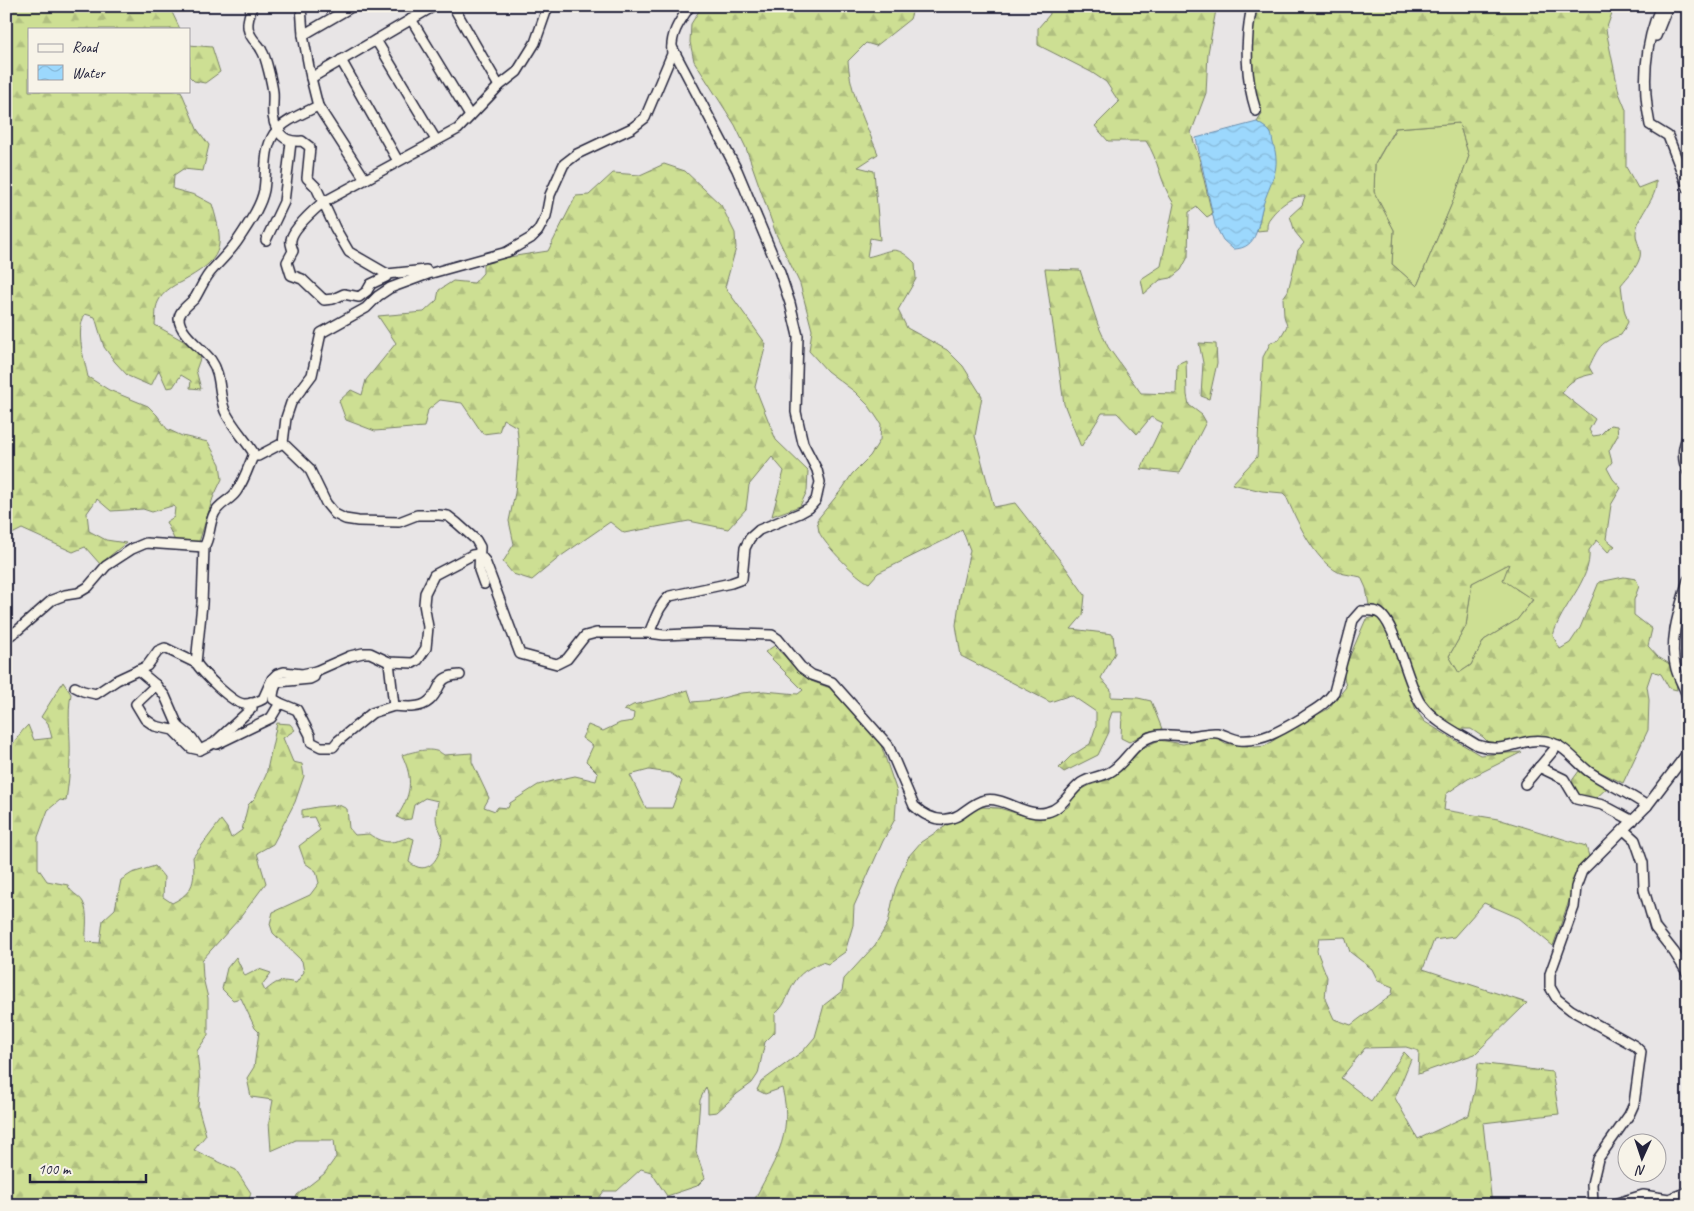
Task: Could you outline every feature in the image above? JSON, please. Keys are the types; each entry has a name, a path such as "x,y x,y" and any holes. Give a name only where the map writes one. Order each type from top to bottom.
{"street":[{"path":"252,6 248,18 248,32 262,49 266,59 272,92 272,116 277,130 291,142 302,141 310,147 307,178 316,187 322,203 349,252 388,274 426,270 428,274"},
{"path":"301,6 303,35 310,78 318,106 365,179"},
{"path":"303,35 353,6"},
{"path":"310,78 434,6"},
{"path":"453,6 499,86"},
{"path":"388,274 386,277 371,284 368,291 359,297 344,294 324,300 302,279 291,275 287,262 293,251 290,242 292,235 322,203 458,128 499,86 517,72 535,43 548,6"},
{"path":"283,443 286,418 291,404 312,375 321,333 366,308 378,296 390,288 428,274 507,252 531,238 538,231 546,216 550,195 564,164 577,154 632,128 645,118 672,54 676,26 690,6"},
{"path":"1252,6 1247,38 1248,80 1256,111"},
{"path":"1653,37 1654,21 1661,6"},
{"path":"1668,6 1647,54 1646,105 1650,125 1668,136 1688,188"},
{"path":"412,19 470,116"},
{"path":"376,40 436,140"},
{"path":"649,633 659,608 670,596 742,579 745,548 750,538 760,530 809,508 816,500 820,482 817,470 803,443 796,412 798,336 785,286 737,170 672,47"},
{"path":"341,60 398,161"},
{"path":"196,663 202,604 204,547 207,543 209,528 214,512 220,504 235,494 253,456 253,452 226,411 221,399 219,378 212,362 201,347 188,338 179,319 181,313 195,297 212,270 229,254 237,243 258,206 264,191 267,151 273,135 289,122 318,106"},
{"path":"266,240 284,202 291,142"},
{"path":"1688,436 1683,452 1684,466 1688,472"},
{"path":"253,456 258,456 283,443"},
{"path":"283,443 309,468 326,502 335,514 345,519 399,522 417,515 448,516 476,540 480,548 479,570 484,584"},
{"path":"6,638 52,600 78,593 88,587 106,566 132,549 146,543 204,547"},
{"path":"479,554 485,562 520,654 557,664 567,659 585,636 596,633 772,635 812,675 832,682 888,746 914,806 920,812 936,819 948,820 984,800 996,800 1023,810 1047,813 1056,808 1082,782 1111,771 1136,746 1150,737 1160,734 1188,736 1207,733 1219,734 1238,740 1261,739 1284,729 1327,702 1334,692 1353,620 1361,611 1378,612 1384,617 1394,635 1417,696 1432,716 1477,745 1486,748 1510,747 1533,740 1544,740 1558,745 1588,771 1648,806"},
{"path":"75,687 83,692 96,694 118,680 147,666 158,651 165,648 196,663 201,671 236,701 243,704 264,699 272,679 277,674 284,672 302,674 316,671 350,656 370,653 389,662 413,663 418,660 426,648 428,627 424,604 425,592 434,575 472,555 479,554"},
{"path":"1688,580 1676,623 1673,652 1676,670 1688,699"},
{"path":"389,662 394,706"},
{"path":"138,670 156,685 165,696 178,726 192,738 200,750"},
{"path":"316,671 314,677 310,679 278,682 275,686 273,699 298,710 310,735 311,742 326,748 333,748 338,741 372,713 394,706 420,706 429,701 443,680 452,675 460,675"},
{"path":"156,685 136,704 146,719 155,726 174,730 191,748 200,750 214,743 252,708 251,703"},
{"path":"214,743 217,744 271,718 280,703"},
{"path":"1525,784 1558,745"},
{"path":"1593,1205 1592,1184 1598,1159 1629,1115 1634,1104 1641,1052 1636,1046 1571,1010 1557,999 1550,986 1550,974 1574,907 1576,887 1582,871 1648,806 1688,752"},
{"path":"1539,767 1564,779 1576,799 1603,805 1633,821"},
{"path":"1624,830 1635,840 1643,863 1644,890 1654,928 1674,952 1688,974"},
{"path":"1611,1205 1643,1195 1669,1198 1688,1192"}],"green space":[{"path":"6,6 169,6 180,28 28,28 28,92 181,92 197,129 209,145 203,171 183,169 174,175 173,189 195,195 212,204 219,232 217,252 205,267 171,288 162,296 157,304 155,325 187,343 201,356 196,370 201,389 190,388 191,381 181,375 173,387 167,388 159,370 151,386 128,376 104,347 95,317 85,314 80,337 88,377 109,390 148,406 167,429 182,436 208,442 220,464 222,479 213,498 199,542 175,541 166,522 174,517 175,507 172,506 152,512 143,509 111,511 97,499 87,513 89,531 106,540 126,543 100,564 85,547 73,552 22,529 6,537"},
{"path":"702,6 914,6 910,19 876,46 866,43 848,61 855,97 878,154 858,167 874,171 880,240 870,238 867,257 892,250 902,252 915,263 916,279 898,310 907,328 947,350 963,366 982,396 975,436 994,507 1015,503 1085,595 1083,615 1071,629 1113,634 1115,653 1101,678 1111,690 1111,697 1138,698 1151,701 1162,729 1147,732 1129,742 1121,738 1122,712 1112,712 1109,721 1109,732 1098,755 1064,772 1059,768 1071,756 1090,744 1096,726 1096,712 1071,695 1050,702 961,656 956,625 970,550 962,529 949,538 878,573 869,583 849,568 822,538 817,520 852,474 870,456 880,440 881,424 869,406 855,392 827,371 809,351 812,330 800,284 776,234 746,148 735,125 694,61 690,42 691,24"},
{"path":"1048,6 1215,6 1216,10 1208,53 1206,93 1191,133 1212,214 1207,217 1197,207 1189,212 1188,257 1181,270 1171,278 1160,280 1144,294 1141,279 1161,266 1174,204 1146,141 1108,141 1095,126 1119,102 1106,82 1091,72 1038,45 1038,28 1050,14"},
{"path":"1254,6 1616,6 1606,30 1619,93 1626,110 1626,167 1638,188 1656,181 1656,188 1637,227 1636,237 1640,248 1639,261 1621,285 1624,309 1628,322 1621,335 1608,340 1600,346 1589,367 1593,374 1575,380 1562,393 1595,419 1589,430 1593,436 1600,435 1610,425 1617,426 1618,435 1609,451 1612,462 1607,468 1621,488 1611,505 1606,539 1615,546 1608,552 1597,540 1589,550 1586,572 1562,615 1553,636 1560,649 1570,643 1580,628 1599,582 1624,577 1636,579 1639,586 1634,600 1634,615 1652,629 1648,646 1658,657 1668,663 1675,672 1677,690 1669,688 1661,674 1652,671 1647,686 1649,700 1648,730 1623,783 1590,767 1565,744 1552,739 1490,744 1471,729 1458,729 1433,712 1418,691 1394,623 1384,611 1369,605 1366,588 1361,577 1338,572 1321,558 1307,538 1283,493 1262,491 1232,484 1257,457 1263,357 1271,342 1279,340 1287,326 1284,316 1283,298 1288,291 1298,250 1304,243 1295,232 1290,216 1302,205 1305,196 1300,196 1285,203 1269,219 1267,230 1257,231 1263,204 1270,132 1257,122 1262,114 1254,90 1249,38","holes":["1459,123 1469,156 1453,201 1417,286 1392,264 1394,230 1374,192 1375,164 1395,128","1509,564 1503,580 1533,600 1517,620 1484,640 1471,665 1459,673 1449,656 1466,626 1472,583"]},
{"path":"190,45 212,47 220,72 205,83 194,81 190,77"},
{"path":"1459,123 1469,156 1453,201 1417,286 1392,264 1394,230 1374,193 1375,164 1396,128"},
{"path":"664,164 685,171 721,205 735,233 736,248 725,287 766,344 755,387 776,440 808,471 807,491 800,506 772,516 784,471 772,457 749,485 746,509 728,529 689,521 624,533 610,522 561,556 532,580 513,574 503,562 514,544 509,521 515,493 519,448 517,427 503,419 499,432 483,434 462,403 440,400 428,410 424,427 375,431 346,420 339,401 351,390 362,395 366,380 396,343 378,316 424,312 437,300 439,290 453,281 474,283 483,273 483,261 548,251 576,196 589,195 613,173 640,175"},
{"path":"1045,269 1080,270 1098,325 1108,347 1141,393 1176,394 1177,364 1186,360 1189,405 1202,415 1206,422 1180,473 1141,469 1163,423 1151,417 1137,434 1117,413 1102,413 1081,447 1064,404"},
{"path":"1199,343 1216,344 1217,363 1209,399 1201,396 1203,363"},
{"path":"1510,563 1516,589 1533,599 1517,620 1484,640 1471,665 1459,673 1449,656 1466,626 1472,583"},
{"path":"1377,617 1386,627 1416,710 1425,722 1480,755 1522,752 1468,779 1446,794 1444,810 1498,819 1586,846 1590,860 1580,870 1553,946 1519,918 1484,903 1454,937 1434,940 1423,969 1527,1003 1475,1054 1418,1074 1419,1051 1406,1047 1365,1048 1341,1078 1371,1101 1404,1052 1411,1059 1395,1098 1418,1139 1469,1115 1478,1063 1552,1072 1559,1114 1483,1123 1492,1205 752,1205 774,1162 786,1121 782,1088 765,1094 757,1090 761,1082 803,1051 815,1037 824,1005 842,991 844,979 875,945 888,923 895,889 908,857 921,842 963,815 982,807 999,808 1019,814 1040,817 1053,815 1068,807 1076,793 1090,785 1110,779 1135,752 1159,740 1183,744 1217,737 1225,743 1255,747 1265,746 1297,725 1328,709 1346,687 1343,672 1366,619","holes":["1345,937 1350,952 1372,969 1378,981 1393,987 1392,994 1351,1025 1334,1019 1325,999 1327,977 1317,951 1319,938"]},
{"path":"774,646 811,681 830,688 881,745 897,792 895,819 854,906 853,925 845,952 828,964 822,962 811,967 796,980 785,1002 775,1014 775,1032 765,1042 758,1074 752,1083 717,1112 708,1113 706,1087 700,1100 696,1152 705,1178 697,1186 667,1196 651,1172 641,1169 617,1191 604,1191 594,1205 294,1205 297,1195 324,1174 336,1157 334,1140 296,1140 271,1151 269,1122 273,1100 251,1097 247,1078 254,1067 259,1032 255,1028 241,998 233,1000 222,989 227,968 236,957 245,976 259,969 271,973 262,985 265,991 279,982 296,983 304,972 302,961 273,933 270,924 273,912 310,895 319,883 316,871 305,863 299,846 320,830 314,817 302,818 302,810 339,805 347,809 349,828 355,835 369,834 379,840 389,842 409,837 414,839 409,862 422,868 428,867 436,859 441,845 442,836 436,818 438,801 425,798 414,805 411,819 403,820 397,817 405,802 409,787 408,772 402,755 424,750 440,752 444,755 472,753 472,762 489,798 484,807 495,811 498,807 508,808 510,803 538,785 575,776 596,781 598,773 586,761 593,746 582,738 588,725 603,731 620,723 633,721 634,713 624,710 633,705 688,690 692,702 715,700 741,693 764,691 798,694 803,690 765,652","holes":["649,770 670,773 682,781 672,808 646,808 630,775"]},
{"path":"63,682 71,694 69,710 70,768 66,801 60,800 48,810 38,837 38,868 47,881 68,885 83,902 86,917 86,942 100,943 103,920 115,909 121,880 132,873 155,866 164,877 163,897 172,903 180,899 189,890 192,885 194,872 193,857 221,820 231,838 242,830 248,805 255,798 266,775 277,723 290,724 295,730 283,738 293,762 302,764 304,776 295,802 273,844 257,853 266,883 239,919 202,960 203,978 208,998 208,1035 197,1051 200,1082 198,1107 206,1135 194,1150 236,1170 251,1193 247,1205 6,1205 6,752 28,725 34,740 52,738 48,723 41,717"},
{"path":"1579,771 1609,786 1593,801 1577,796 1571,782"}],"water":[{"path":"1257,122 1271,134 1276,167 1253,239 1242,248 1233,249 1223,240 1215,225 1196,138"}]}
